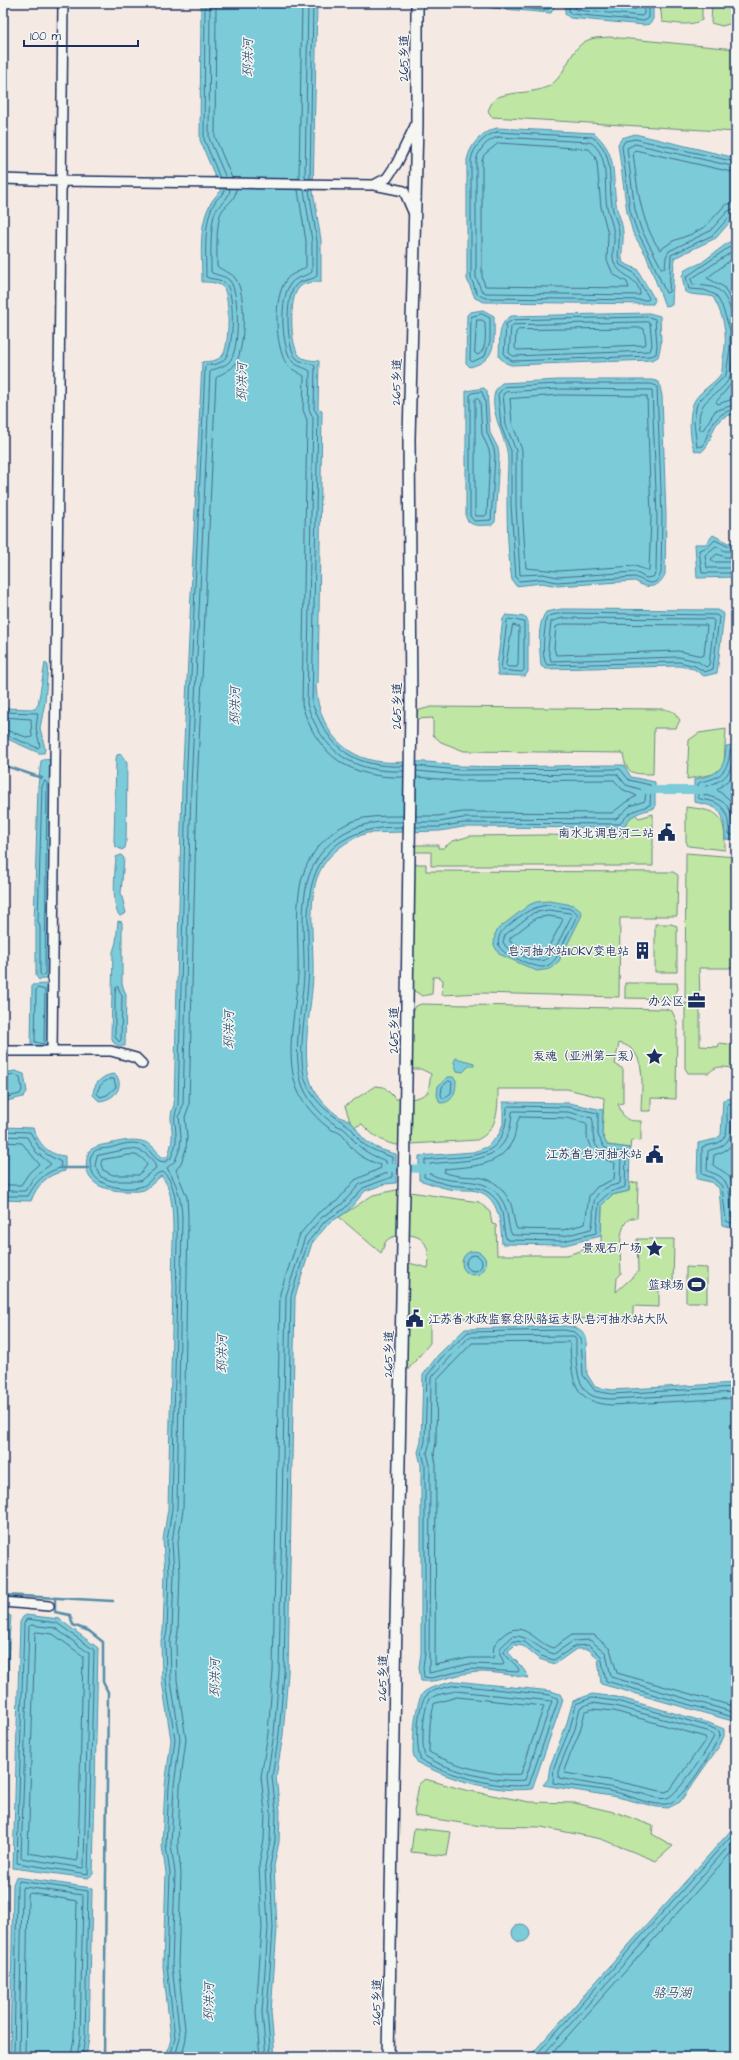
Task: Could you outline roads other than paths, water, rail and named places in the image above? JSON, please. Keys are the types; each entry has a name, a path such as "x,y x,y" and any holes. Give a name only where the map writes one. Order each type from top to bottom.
{"street":[{"path":"52,1051 64,3"},
{"name":"265乡道","path":"388,2057 406,1081 410,722 409,438 416,124 417,3"},
{"path":"374,185 387,178 397,163 416,124"},
{"path":"3,179 374,185 404,191 414,214"},
{"path":"3,1051 111,1051 136,1058 142,1064"},
{"path":"3,1602 49,1606"}],"water":[{"name":"邳洪河","path":"201,3 317,3 313,191 321,240 321,282 305,284 298,289 295,294 292,312 292,332 296,350 299,355 306,359 319,361 318,409 322,410 318,683 316,685 320,709 330,731 345,748 355,754 374,761 430,762 456,766 481,767 624,765 631,777 655,782 655,808 640,812 632,817 623,828 463,827 440,831 367,833 345,843 333,853 327,859 315,884 312,909 313,975 307,1043 308,1071 311,1083 319,1097 327,1106 340,1117 351,1122 367,1142 387,1152 396,1154 396,1183 385,1184 365,1191 347,1212 329,1223 312,1243 295,1297 288,1673 283,1735 276,1777 280,1811 279,1842 274,1866 277,1928 271,2012 275,2057 166,2057 171,2039 163,1966 166,1873 162,1846 165,1786 171,1740 162,1681 161,1640 163,1631 165,1572 163,1540 168,1509 173,1285 172,1211 167,1184 161,1176 144,1190 123,1191 106,1188 99,1185 89,1176 87,1169 89,1151 97,1146 133,1140 140,1141 151,1145 160,1157 168,1157 172,1140 171,1118 174,1105 182,786 202,362 215,360 222,356 225,351 228,333 227,300 223,287 216,283 202,282 201,246 204,221 207,210 221,191 200,140"},
{"path":"483,3 556,3 551,13 492,8 485,6"},
{"path":"565,3 653,3 653,19 650,24 644,25 570,18 565,14"},
{"path":"497,128 594,133 602,141 610,157 614,174 617,207 623,229 623,263 637,269 655,300 653,304 484,302 475,298 467,279 467,160 474,144 482,135"},
{"path":"635,134 736,158 736,215 716,238 674,258 672,305 665,306 646,255 633,233 627,212 618,144 622,138"},
{"path":"736,240 736,413 721,419 717,423 705,449 701,452 695,451 691,440 691,411 698,396 721,374 725,335 723,320 713,297 685,292 682,276 685,270 701,263 729,242"},
{"path":"483,310 494,316 494,341 490,354 486,359 479,364 470,367 466,363 467,315 470,312"},
{"path":"649,313 660,316 661,344 658,357 652,360 511,365 499,357 500,333 504,323 512,316"},
{"path":"559,380 652,380 659,382 662,396 666,517 665,574 663,579 656,585 644,586 635,581 557,586 542,583 516,586 512,580 508,534 508,456 496,416 494,397 496,389 502,383"},
{"path":"484,388 487,391 490,433 498,448 499,456 495,522 492,525 474,525 466,518 466,391"},
{"path":"713,535 728,543 736,542 736,577 697,578 695,544 706,544"},
{"path":"562,609 717,610 724,614 717,673 704,676 694,669 679,666 546,669 541,666 539,638 541,624 546,612"},
{"path":"506,615 526,617 528,622 528,672 525,676 498,675 497,665 503,619"},
{"path":"45,663 48,665 45,702 40,728 45,749 44,753 39,753 3,737 3,708 35,709 38,705"},
{"path":"736,745 736,840 725,839 724,822 720,812 711,806 694,802 694,779 709,776 718,770 724,761 726,746"},
{"path":"121,754 127,763 126,843 125,848 122,850 115,846 114,841 116,759 117,755"},
{"path":"45,759 50,760 51,773 49,978 39,980 36,976 36,927 34,923 38,786 41,761"},
{"path":"121,855 124,858 121,893 126,913 120,916 115,906 114,888 116,857"},
{"path":"549,901 573,905 582,912 581,917 559,961 550,969 537,971 499,954 494,945 495,934 499,928 529,905 536,902"},
{"path":"118,921 122,922 122,984 126,995 125,1046 118,1046 114,1043 111,1036 113,952 116,942"},
{"path":"46,984 50,986 48,1045 47,1047 31,1046 32,985"},
{"path":"456,1058 474,1063 474,1066 469,1066 463,1072 457,1071 454,1062"},
{"path":"15,1071 24,1074 27,1092 23,1097 3,1102 3,1073"},
{"path":"114,1074 117,1076 119,1081 116,1093 109,1098 99,1101 93,1095 93,1091 97,1083 106,1076"},
{"path":"448,1077 453,1077 456,1080 455,1092 451,1099 440,1103 437,1095 438,1086"},
{"path":"736,1097 736,1229 722,1225 719,1188 711,1182 697,1179 698,1143 716,1139 721,1135 723,1100"},
{"path":"503,1102 569,1103 603,1110 602,1134 607,1145 630,1148 629,1191 612,1195 602,1205 601,1236 565,1245 502,1244 498,1213 495,1206 485,1194 474,1190 449,1189 419,1180 419,1156 473,1152 487,1147 499,1134 503,1124"},
{"path":"3,1127 33,1128 41,1144 45,1148 59,1155 65,1156 65,1171 59,1172 44,1181 36,1190 31,1201 3,1200"},
{"path":"474,1251 482,1255 486,1263 482,1271 474,1275 466,1271 462,1263 466,1255"},
{"path":"564,1326 579,1329 586,1337 587,1374 595,1387 612,1390 736,1383 736,1722 601,1684 598,1658 588,1649 576,1649 555,1664 539,1659 523,1646 515,1645 508,1651 524,1669 528,1678 498,1673 476,1672 433,1681 421,1681 419,1667 421,1653 421,1465 418,1452 421,1442 423,1375 438,1355 465,1329"},
{"path":"3,1613 11,1616 9,1640 5,1850 3,1861"},
{"path":"26,1615 59,1619 98,1648 93,1874 88,1878 13,1868 20,1622"},
{"path":"455,1681 551,1691 560,1694 563,1700 532,1789 503,1789 474,1784 445,1775 418,1763 413,1752 413,1746 415,1721 420,1698 423,1693 430,1689"},
{"path":"592,1694 617,1697 709,1723 724,1729 724,1736 720,1745 680,1802 668,1808 657,1807 617,1797 543,1785 548,1779 550,1766 566,1726 573,1701"},
{"name":"骆马湖","path":"736,1823 736,2057 529,2057 733,1828"},
{"path":"3,1874 7,1877 3,2038"},
{"path":"16,1877 92,1888 89,2038 86,2057 10,2057 13,1884"},
{"path":"521,1924 527,1927 530,1933 527,1939 521,1942 515,1939 512,1933 515,1927"}],"waterway":[{"path":"3,765 42,778"},
{"path":"645,790 703,790"},
{"path":"61,1168 88,1168"},
{"path":"385,1168 430,1169"},
{"path":"3,1595 113,1601"},
{"path":"55,1598 55,1612 70,1615 73,1625 89,1631 103,1642 103,1682 108,1692 104,2057"}],"place":[{"name":"南水北调皂河二站","path":"667,833"},
{"name":"皂河抽水站110KV变电站","path":"642,951"},
{"name":"办公区","path":"697,1001"},
{"name":"泵魂（亚洲第一泵）","path":"654,1056"},
{"name":"江苏省皂河抽水站","path":"655,1154"},
{"name":"景观石广场","path":"655,1248"},
{"name":"篮球场","path":"697,1285"},
{"name":"江苏省水政监察总队骆运支队皂河抽水站大队","path":"415,1319"}]}
